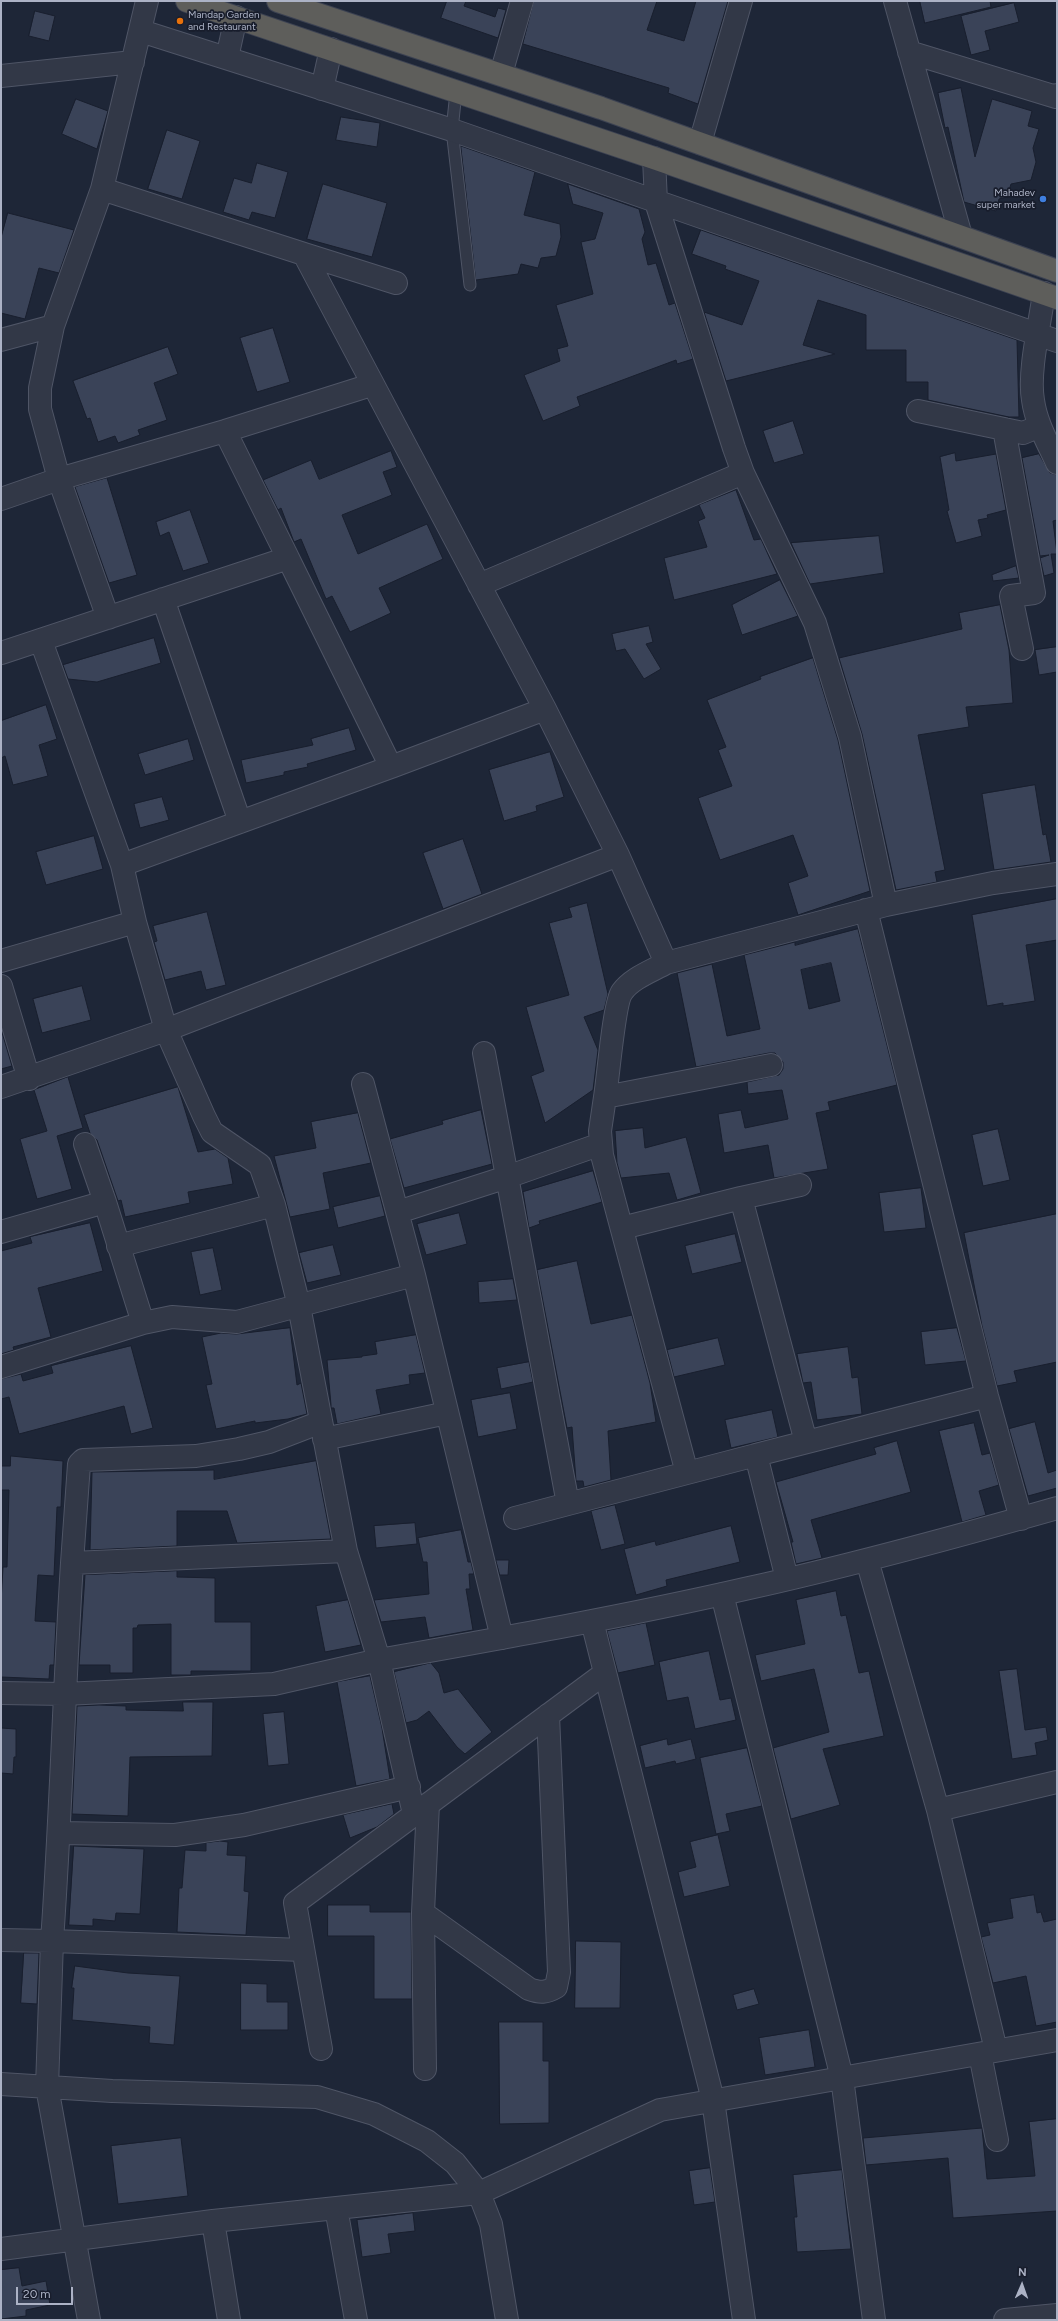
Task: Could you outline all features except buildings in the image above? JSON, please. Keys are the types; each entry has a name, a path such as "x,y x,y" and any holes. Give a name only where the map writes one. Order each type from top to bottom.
{"highway":[{"path":"186,1 654,158 1050,296"},
{"path":"278,1 502,74 700,143 1057,271"}],"street":[{"path":"108,618 59,479 40,409 40,388 53,326 102,189 142,31 147,1"},
{"path":"502,74 522,1"},
{"path":"700,143 741,1"},
{"path":"895,1 961,236"},
{"path":"227,58 236,17"},
{"path":"142,31 452,130 1047,337"},
{"path":"322,89 331,49"},
{"path":"909,52 1056,97 1057,95"},
{"path":"1,76 133,62"},
{"path":"654,158 656,202 743,474 815,623 850,737 876,907 987,1396 1021,1519"},
{"path":"102,189 396,283"},
{"path":"304,254 371,385 545,709 618,855 666,963"},
{"path":"1050,296 1047,337 1034,355 1032,400 1040,426 1057,464"},
{"path":"1,340 53,326"},
{"path":"1,499 59,479 225,431 371,385"},
{"path":"918,411 1023,433 1040,426"},
{"path":"1004,429 1034,593 1011,596 1022,649"},
{"path":"225,431 391,767"},
{"path":"478,585 743,474"},
{"path":"1,653 288,558"},
{"path":"164,599 240,822"},
{"path":"41,641 122,866 135,922 166,1030 212,1132 225,1143 249,1155 260,1165 274,1206 299,1306 346,1551 379,1660 409,1787 421,1809 425,2069"},
{"path":"122,866 545,709"},
{"path":"1,1087 29,1079 166,1030 618,855"},
{"path":"687,1473 602,1156 600,1131 617,1008 622,992 632,983 666,963 876,907 993,883 1057,874"},
{"path":"1,961 135,922"},
{"path":"1,986 29,1079"},
{"path":"484,1053 568,1504"},
{"path":"605,1097 771,1065"},
{"path":"363,1084 414,1275 502,1638"},
{"path":"85,1144 143,1323"},
{"path":"398,1212 507,1177 601,1144"},
{"path":"622,1228 741,1198 800,1185"},
{"path":"741,1198 806,1442"},
{"path":"1,1232 105,1202"},
{"path":"118,1246 274,1206"},
{"path":"1,1367 143,1323 172,1317 237,1322 414,1275"},
{"path":"515,1518 987,1396"},
{"path":"89,2320 47,2087 52,1941 60,1833 64,1694 79,1464 83,1460 196,1456 239,1449 323,1430 447,1413"},
{"path":"756,1455 787,1579"},
{"path":"1,1693 64,1694 274,1684 379,1660 592,1621 722,1594 867,1560 1057,1508"},
{"path":"72,1563 346,1551"},
{"path":"867,1560 938,1810 988,2052 997,2140"},
{"path":"722,1594 842,2078 874,2320"},
{"path":"592,1621 713,2100 744,2320"},
{"path":"321,2048 295,1903 605,1673"},
{"path":"423,1913 529,1989 538,1993 548,1992 556,1987 559,1972 548,1715"},
{"path":"938,1810 1057,1782"},
{"path":"60,1833 175,1835 260,1822 409,1787"},
{"path":"1,1940 303,1950"},
{"path":"1,2249 213,2221 479,2193 660,2110 1057,2040"},
{"path":"1,2084 112,2091 317,2097 374,2114 427,2141 455,2163 479,2193 490,2224 507,2320"},
{"path":"336,2208 356,2320"},
{"path":"213,2221 229,2320"},
{"path":"1006,2320 1057,2315"}],"lane":[{"path":"456,92 452,130 470,285"}],"place":[{"name":"Mandap Garden and Restaurant","path":"180,21"},
{"name":"Mahadev super market","path":"1043,199"}]}
